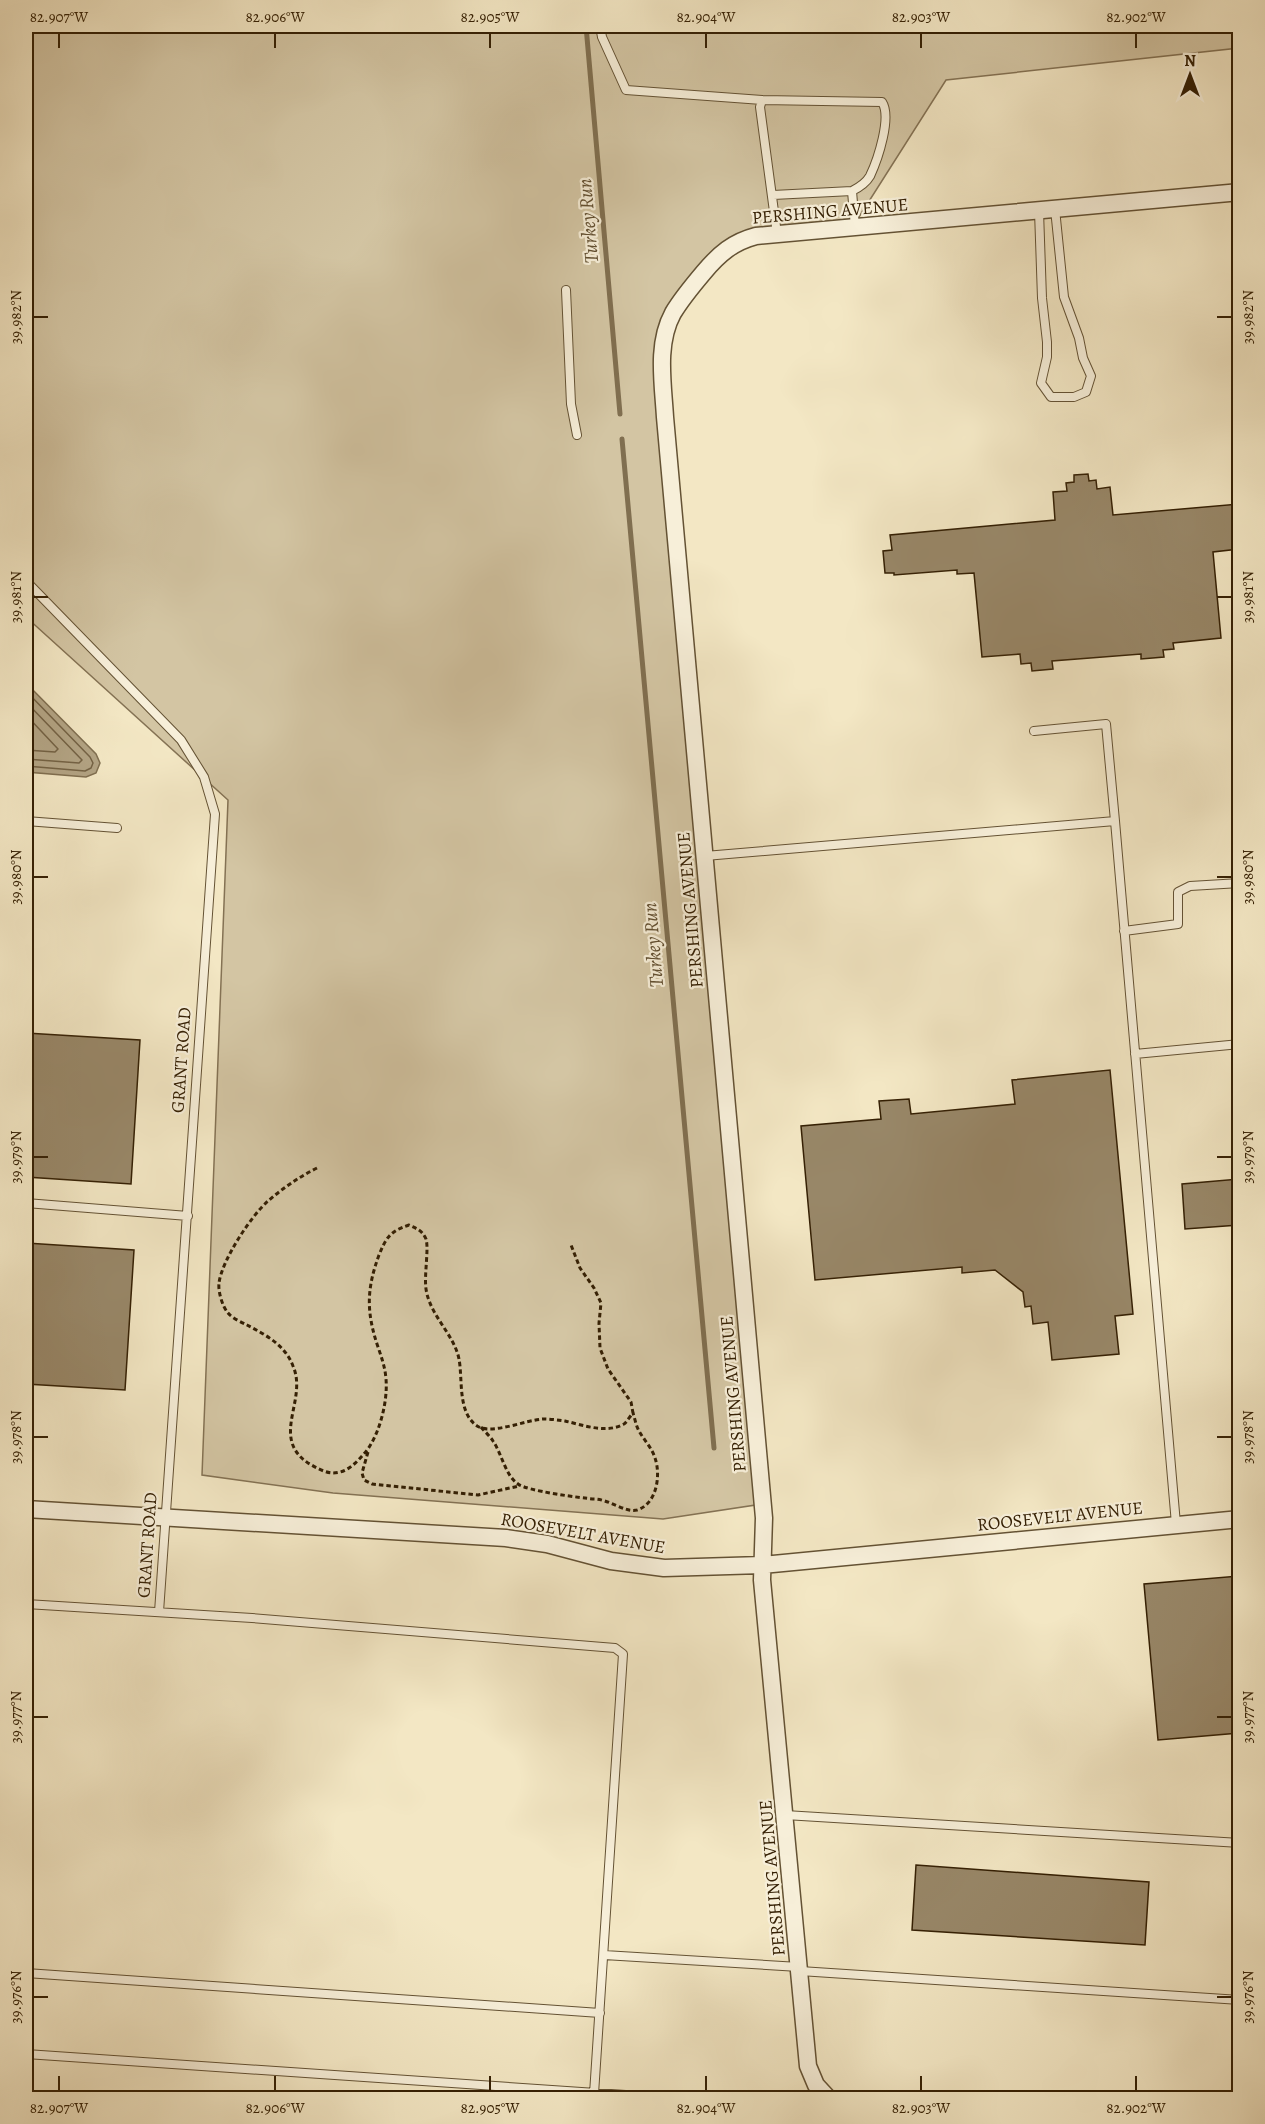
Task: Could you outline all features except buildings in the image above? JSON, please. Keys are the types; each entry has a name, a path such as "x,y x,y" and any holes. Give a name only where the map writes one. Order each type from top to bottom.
{"street":[{"name":"PERSHING AVENUE","path":"828,2098 816,2085 808,2066 762,1565 764,1518 662,377 663,348 672,314 686,294 716,258 730,245 743,239 1239,192"},
{"name":"ROOSEVELT AVENUE","path":"26,1509 506,1538 547,1544 611,1561 664,1568 762,1565 1239,1519"}],"lane":[{"path":"600,26 602,36 626,90 762,100 882,102 886,112 881,144 870,176 861,187 852,191 773,195"},
{"path":"762,100 760,107 777,234"},
{"path":"852,191 855,227"},
{"path":"1047,210 1064,297 1091,376 1086,392 1074,397 1051,397 1041,383 1047,357 1042,298 1047,210"},
{"path":"566,290 571,404 577,435"},
{"name":"GRANT ROAD","path":"26,581 182,740 204,777 215,813 159,1612"},
{"path":"1034,731 1106,724 1176,1524"},
{"path":"26,821 117,828"},
{"path":"705,856 1115,821"},
{"path":"1124,931 1178,924 1178,892 1190,886 1239,883"},
{"path":"1135,1054 1239,1044"},
{"path":"26,1203 188,1216"},
{"path":"26,1604 159,1612 615,1648 622,1653 594,2094"},
{"path":"785,1815 1239,1843"},
{"path":"604,1955 1239,2000"},
{"path":"26,1973 600,2013"},
{"path":"26,2054 670,2098"}],"path":[{"path":"317,1168 304,1174 266,1203 251,1222 225,1265 219,1283 221,1298 228,1313 273,1340 285,1352 293,1366 297,1379 289,1433 299,1457 315,1468 333,1473 350,1469 368,1450 379,1431 386,1382 385,1365 372,1326 368,1293 385,1240 396,1229 409,1225 421,1231 427,1242 424,1273 426,1291 437,1318 459,1357 463,1400 469,1418 492,1438 512,1478 519,1486"},
{"path":"368,1450 362,1473 364,1480 372,1484 478,1495 519,1486 615,1503 625,1510 637,1510 647,1504 655,1494 656,1459 638,1429 631,1402 608,1369 600,1348 601,1303 580,1268 571,1245"},
{"path":"481,1428 497,1428 542,1419 606,1428 624,1424 633,1413"}],"shaded area":[{"path":"26,26 1239,26 1239,48 946,80 852,228 756,236 686,294 663,348 762,1504 663,1519 333,1493 202,1475 228,800 26,617"}],"water":[{"path":"26,683 96,754 100,763 96,773 86,777 26,772"}],"waterway":[{"name":"Turkey Run","path":"586,26 620,414"},
{"name":"Turkey Run","path":"622,439 714,1448"}]}
